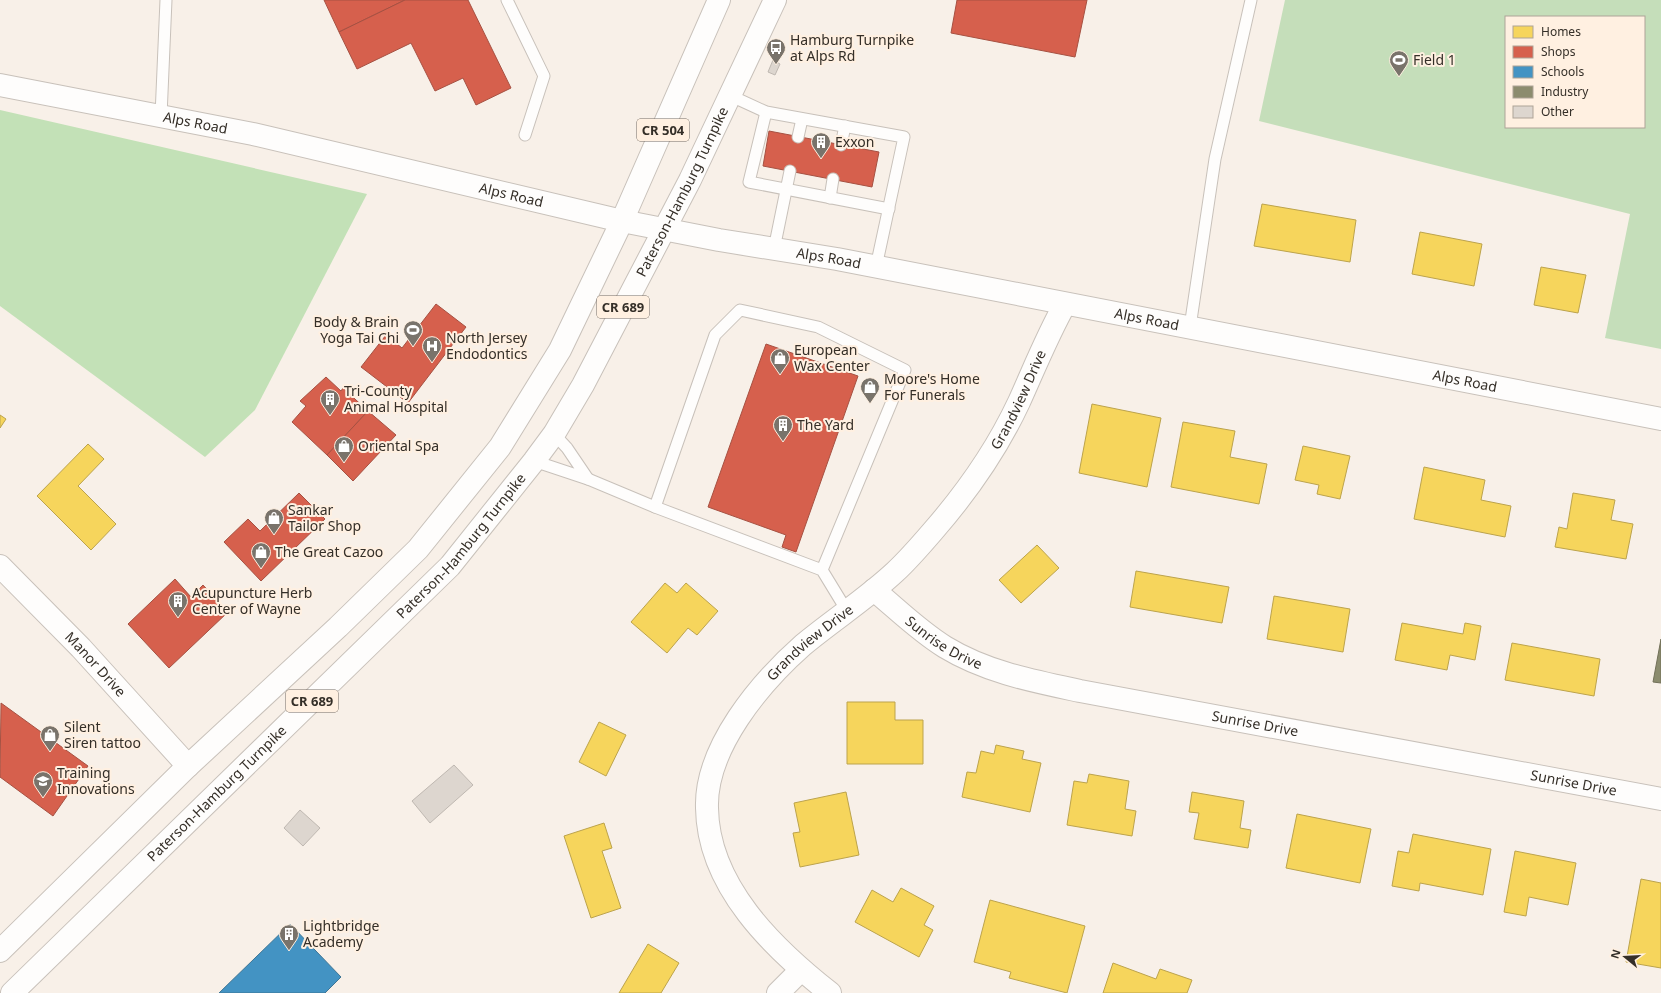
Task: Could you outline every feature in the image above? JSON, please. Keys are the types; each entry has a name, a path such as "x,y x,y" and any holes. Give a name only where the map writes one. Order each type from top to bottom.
{"main road":[{"name":"Paterson-Hamburg Turnpike","path":"0,951 188,766 338,627 418,549 500,446 560,350 622,221 719,0"},
{"name":"Paterson-Hamburg Turnpike","path":"12,993 450,566 534,461 554,434 583,385 690,180 775,0"},
{"name":"Alps Road","path":"0,85 253,134 663,230 774,248 876,267 1661,419"},
{"name":"Grandview Drive","path":"830,993 801,970 763,931 740,901 721,870 710,839 706,807 710,777 717,757 737,720 767,681 803,646 874,590 910,558 956,504 981,469 1019,402 1048,335 1065,304"},
{"name":"Manor Drive","path":"0,566 81,648 188,766"},
{"name":"Sunrise Drive","path":"874,590 944,647 972,661 1013,676 1088,693 1661,799"},
{"path":"778,993 801,970"}],"lane":[{"path":"161,116 166,0"},
{"path":"507,0 544,76 525,135"},
{"path":"1190,327 1215,160 1251,0"},
{"path":"729,95 766,112 904,137 876,267"},
{"path":"766,112 749,182 889,209"},
{"path":"798,137 802,119"},
{"path":"840,145 845,126"},
{"path":"774,248 790,171"},
{"path":"830,198 833,180"},
{"path":"655,507 715,336 740,310 818,327 905,370 822,570"},
{"path":"554,434 567,448 588,479"},
{"path":"534,461 588,479 655,507 822,570 847,611"}],"green space":[{"path":"1285,0 1661,0 1661,349 1605,338 1630,214 1259,121"},
{"path":"0,110 367,194 255,410 205,457 0,306"}],"building: Homes":[{"path":"1262,204 1356,220 1350,262 1254,246"},
{"path":"1420,232 1482,244 1474,286 1412,274"},
{"path":"1541,267 1586,275 1578,313 1534,305"},
{"path":"1092,404 1161,418 1147,487 1079,473"},
{"path":"0,415 6,419 0,428"},
{"path":"1183,422 1235,431 1230,457 1267,464 1259,504 1171,487"},
{"path":"88,444 104,459 78,486 116,524 91,550 37,496"},
{"path":"1303,446 1350,456 1340,499 1317,494 1319,485 1295,480"},
{"path":"1424,467 1485,480 1481,500 1511,506 1505,537 1414,519"},
{"path":"1573,493 1615,500 1611,520 1633,524 1626,559 1555,547 1559,527 1567,529"},
{"path":"1037,545 1059,568 1021,603 999,580"},
{"path":"1136,571 1229,587 1222,623 1130,607"},
{"path":"665,583 677,593 686,583 718,611 697,635 688,628 667,653 631,622"},
{"path":"1274,596 1350,609 1343,652 1267,639"},
{"path":"1402,623 1463,634 1465,623 1481,626 1475,660 1450,655 1447,670 1395,660"},
{"path":"1512,643 1600,659 1594,696 1505,680"},
{"path":"847,702 895,702 895,720 923,720 923,764 847,764"},
{"path":"599,722 626,735 606,776 579,762"},
{"path":"996,745 1024,751 1022,759 1041,763 1030,812 962,797 967,772 976,773 981,751 994,754"},
{"path":"1089,774 1129,781 1125,809 1136,811 1132,836 1067,825 1074,781 1087,783"},
{"path":"846,792 859,855 800,867 793,833 800,832 794,803"},
{"path":"1192,792 1244,801 1240,828 1251,830 1248,848 1194,839 1199,813 1189,812"},
{"path":"1297,814 1371,829 1360,883 1286,868"},
{"path":"604,823 612,848 602,851 621,908 591,918 564,836"},
{"path":"1413,834 1491,849 1483,895 1420,883 1419,891 1392,886 1398,851 1409,853"},
{"path":"1515,851 1576,863 1568,905 1529,897 1526,916 1504,912"},
{"path":"1641,879 1661,883 1661,968 1626,962"},
{"path":"901,888 934,906 924,925 933,930 919,957 855,922 872,890 893,902"},
{"path":"990,900 1085,926 1067,993 1009,978 1011,972 974,962"},
{"path":"648,944 679,963 661,993 619,993"},
{"path":"1113,963 1156,979 1160,969 1192,980 1187,993 1103,993"}],"building: Shops":[{"path":"324,0 405,0 339,32"},
{"path":"405,0 468,0 511,88 476,105 463,78 435,91 411,43 357,69 339,32"},
{"path":"957,0 1087,0 1075,57 951,33"},
{"name":"Exxon","path":"769,131 879,152 872,187 763,166"},
{"path":"436,304 466,327 408,403 361,367 386,335 402,348"},
{"name":"The Yard","path":"766,344 858,376 796,552 782,547 786,535 708,507"},
{"name":"Tri-County Animal Hospital","path":"326,377 341,391 343,388 368,411 327,455 292,422 306,406 300,401"},
{"name":"Tri-County Animal Hospital","path":"368,411 396,435 353,481 327,455"},
{"path":"299,493 325,519 261,581 224,542 248,519 260,531"},
{"name":"Acupuncture Herb Center of Wayne","path":"175,579 191,597 203,585 228,612 169,668 128,624"},
{"path":"1,703 88,766 53,816 0,777"}],"building: Schools":[{"name":"Lightbridge Academy","path":"290,924 341,977 325,993 219,993"}],"building: Industry":[{"path":"1661,639 1661,683 1653,682"}],"building: Other":[{"path":"773,60 780,64 775,75 768,72"},
{"path":"454,765 473,785 430,823 412,801"},
{"path":"300,810 320,828 303,846 284,828"}],"place":[{"name":"Hamburg Turnpike at Alps Rd","path":"776,65"},
{"name":"Field 1","path":"1399,77"},
{"name":"Exxon","path":"821,159"},
{"name":"Body & Brain Yoga Tai Chi","path":"413,347"},
{"name":"North Jersey Endodontics","path":"432,363"},
{"name":"European Wax Center","path":"780,375"},
{"name":"Moore's Home For Funerals","path":"870,404"},
{"name":"Tri-County Animal Hospital","path":"330,416"},
{"name":"The Yard","path":"783,442"},
{"name":"Oriental Spa","path":"344,463"},
{"name":"Sankar Tailor Shop","path":"274,535"},
{"name":"The Great Cazoo","path":"261,569"},
{"name":"Acupuncture Herb Center of Wayne","path":"178,618"},
{"name":"Silent Siren tattoo","path":"50,752"},
{"name":"Training Innovations","path":"43,798"},
{"name":"Lightbridge Academy","path":"289,951"}]}
